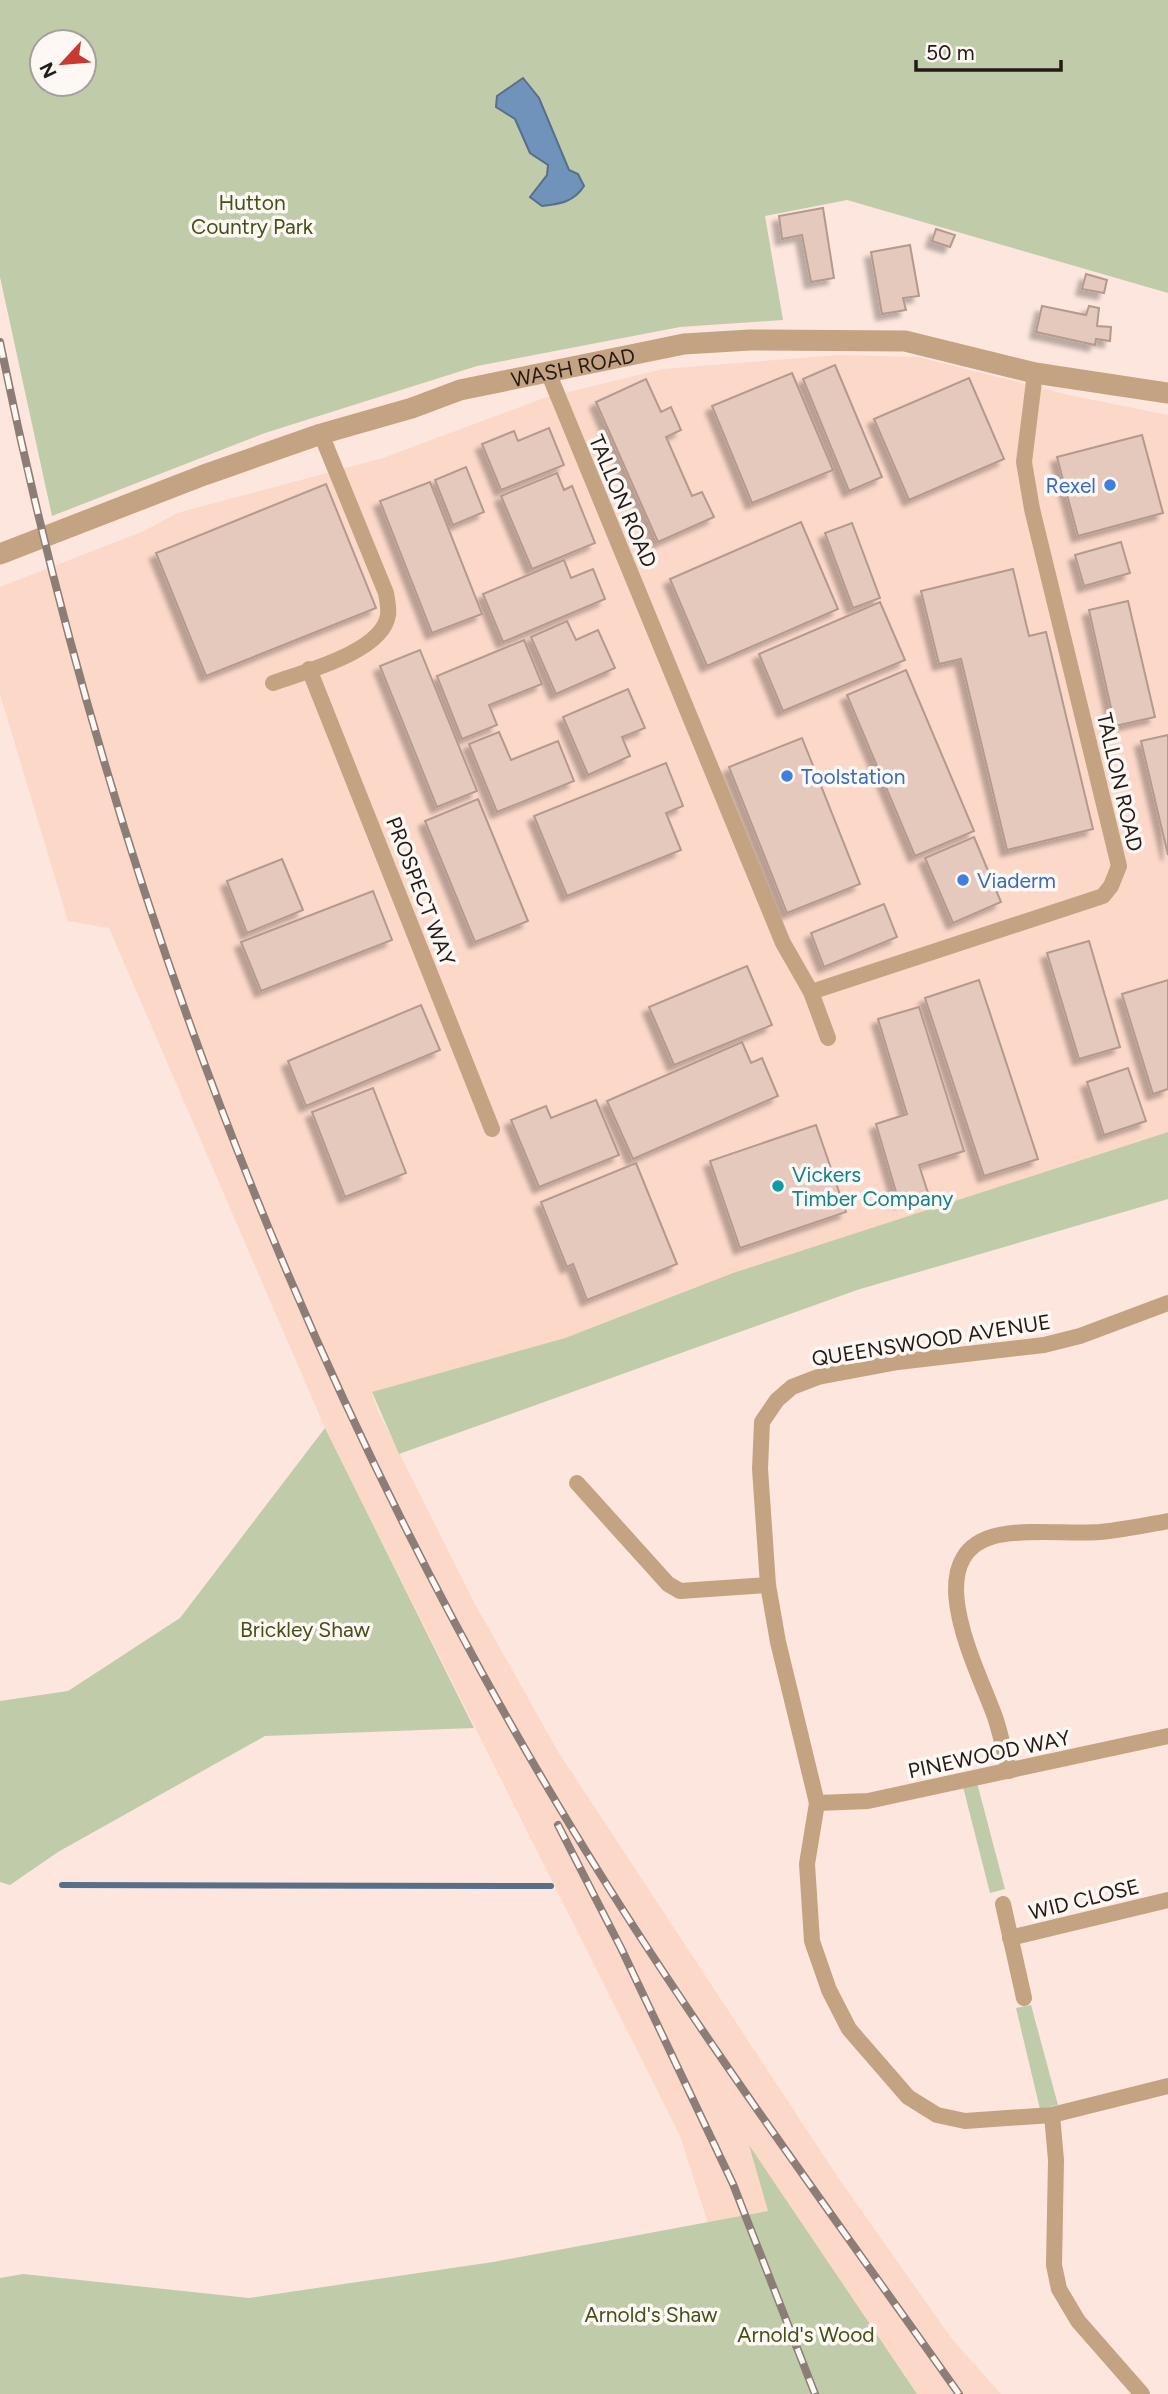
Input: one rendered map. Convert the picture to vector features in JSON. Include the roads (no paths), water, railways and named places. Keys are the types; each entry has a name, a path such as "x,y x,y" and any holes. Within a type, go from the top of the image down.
{"street":[{"name":"WASH ROAD","path":"0,554 321,433 412,408 472,387 684,344 750,340 905,341 1035,373 1168,393"},
{"name":"TALLON ROAD","path":"548,372 783,943 811,992 828,1038"},
{"name":"TALLON ROAD","path":"811,992 1019,926 1103,896 1111,886 1119,866 1032,509 1024,462 1035,373"},
{"path":"273,683 362,649 380,634 388,616 386,593 321,433"},
{"name":"PROSPECT WAY","path":"309,670 492,1129"},
{"name":"QUEENSWOOD AVENUE","path":"817,1803 778,1642 768,1585 760,1469 762,1422 777,1400 792,1387 818,1377 898,1363 1044,1345 1080,1336 1168,1303"},
{"path":"577,1483 668,1584 680,1591 768,1585"},
{"path":"1009,1771 996,1720 969,1652 954,1584 960,1564 979,1544 998,1536 1101,1531 1168,1521"},
{"name":"PINEWOOD WAY","path":"817,1803 868,1801 1168,1736"},
{"path":"817,1803 807,1864 811,1941 829,1990 849,2029 908,2097 937,2115 965,2120 1052,2115 1168,2086"},
{"name":"WID CLOSE","path":"1010,1938 1168,1900"},
{"name":"WID CLOSE","path":"1003,1904 1024,1998"},
{"path":"1052,2115 1056,2160 1054,2265 1059,2289 1078,2321 1142,2394"}],"water":[{"path":"523,78 539,98 569,170 578,174 584,186 576,196 566,201 542,206 530,197 547,175 548,165 530,153 515,119 496,107 497,96"}],"waterway":[{"path":"62,1885 551,1886"}],"railway":[{"path":"0,342 44,537 95,730 154,921 221,1109 296,1293 379,1475 471,1652 615,1898 760,2113 959,2394"},
{"path":"558,1825 622,1950 733,2184 815,2394"}],"place":[{"name":"Rexel","path":"1110,485"},
{"name":"Toolstation","path":"787,776"},
{"name":"Viaderm","path":"963,880"},
{"name":"Vickers Timber Company","path":"778,1186"}],"park label":[{"name":"Hutton Country Park","path":"252,214"},
{"name":"Brickley Shaw","path":"305,1629"},
{"name":"Arnold's Shaw","path":"651,2314"},
{"name":"Arnold's Wood","path":"806,2334"}]}
